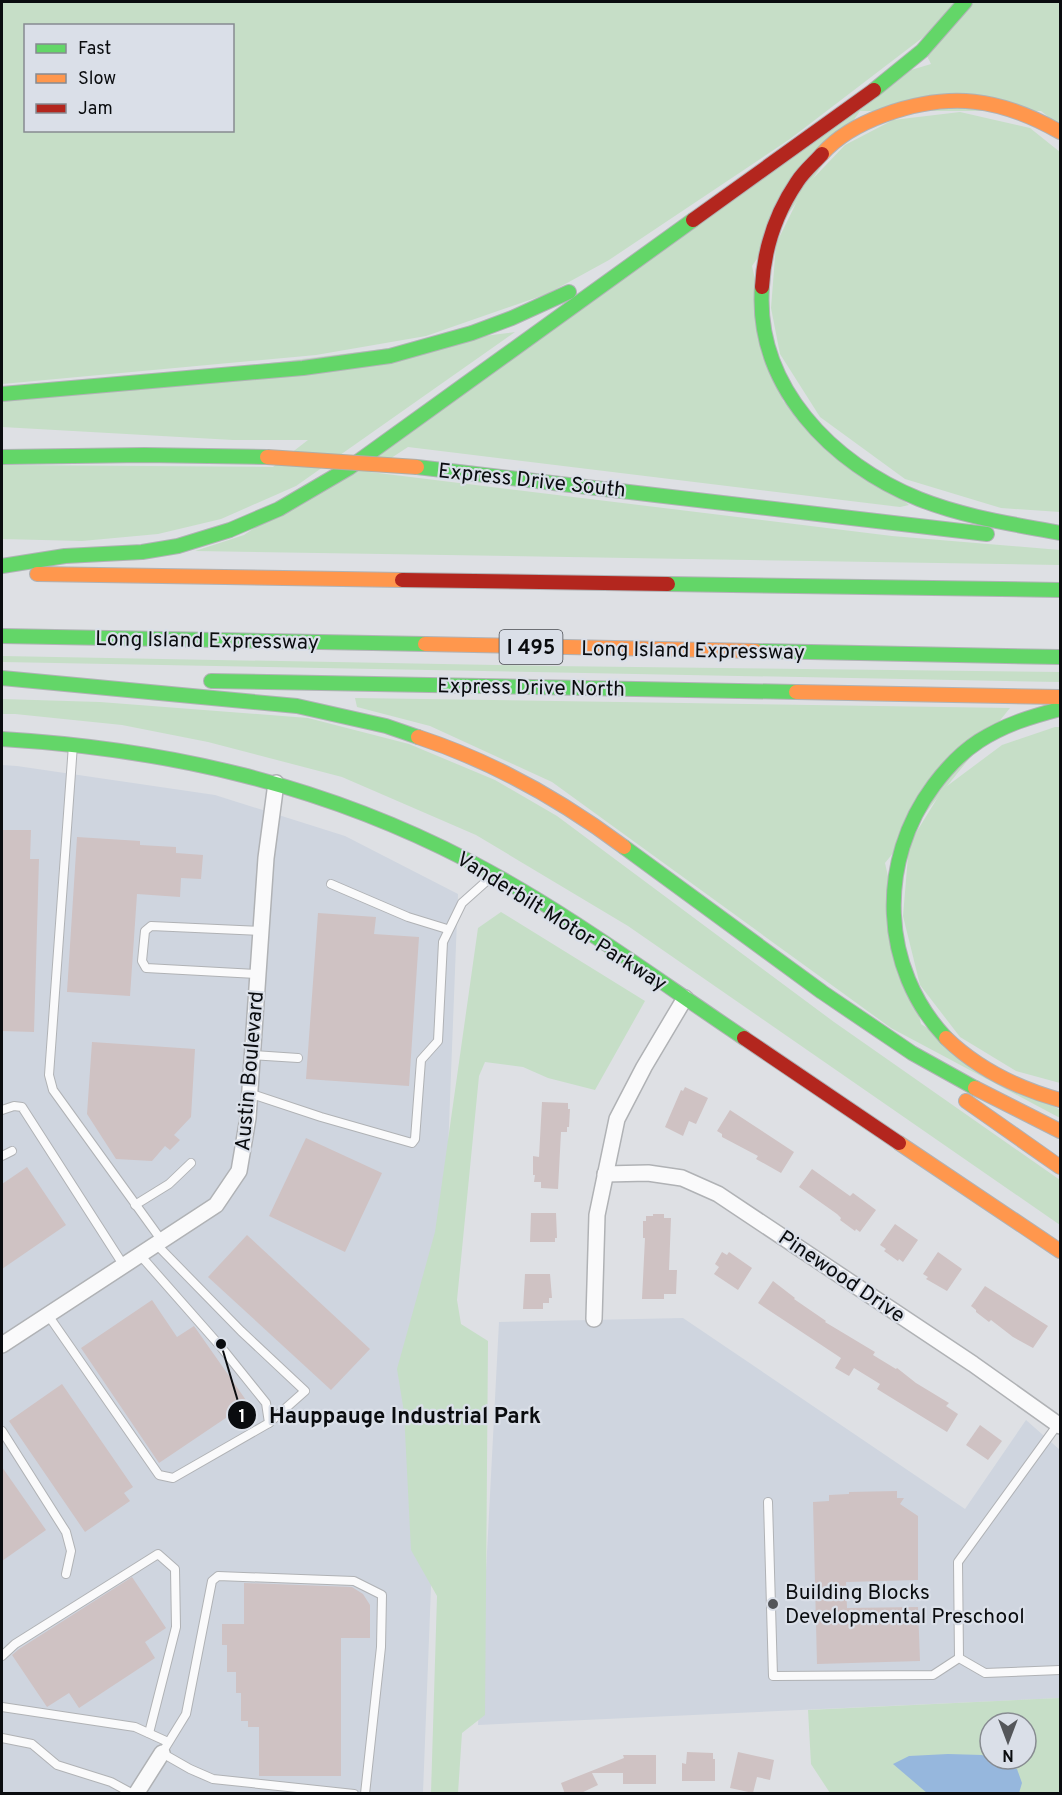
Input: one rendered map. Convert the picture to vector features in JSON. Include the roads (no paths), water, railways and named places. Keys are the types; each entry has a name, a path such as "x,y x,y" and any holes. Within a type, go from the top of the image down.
{"main road":[{"path":"2,566 75,555 132,553 172,547 243,525 287,505 340,474 904,66 941,31 965,2"},
{"path":"1060,132 1024,112 994,104 965,100 924,103 879,115 841,137 823,152 807,168 793,188 781,207 769,237 760,290 764,330 777,373 802,414 836,449 877,478 924,501 975,517 1060,533"},
{"path":"2,394 312,367 410,351 471,334 540,306 675,231"},
{"path":"25,443 144,455"},
{"name":"Express Drive South","path":"2,457 144,455 267,457 417,467 549,481 901,525 1060,540"},
{"path":"2,574 1060,590"},
{"name":"Long Island Expressway","path":"2,636 1060,657"},
{"path":"2,677 164,680"},
{"path":"2,677 297,706 377,723 460,751 532,786 582,816 867,1024 951,1090 1060,1167"},
{"name":"Express Drive North","path":"198,680 1060,697"},
{"path":"1060,709 1032,715 993,733 959,755 944,770 921,801 903,838 894,876 892,909 896,945 907,978 924,1010 944,1035 969,1058 989,1071 1060,1100"},
{"name":"Vanderbilt Motor Parkway","path":"2,739 74,744 180,759 276,783 327,799 431,842 494,875 578,926 1060,1251"},
{"path":"867,1024 970,1086 1060,1131"}],"street":[{"name":"Austin Boulevard","path":"2,1345 216,1205 239,1171 249,1093 271,810 276,783"},
{"path":"594,1319 597,1215 617,1119 644,1067 685,998"},
{"name":"Pinewood Drive","path":"605,1174 648,1173 682,1178 718,1194 973,1364 1059,1425"},
{"path":"134,1794 165,1747"}],"lane":[{"path":"48,1315 159,1475 173,1478 269,1422 305,1391 241,1331 159,1243 135,1204 53,1090 49,1075 74,744"},
{"path":"249,1093 321,1117 412,1143 415,1139 421,1060 438,1041 443,942 447,929 462,903 471,892 494,875"},
{"path":"331,884 408,917 447,929"},
{"path":"257,974 146,968 142,961 145,931 152,926 261,932"},
{"path":"252,1055 298,1058"},
{"path":"2,1110 14,1106 22,1107 124,1266"},
{"path":"2,1156 12,1151"},
{"path":"135,1204 169,1184 191,1163"},
{"path":"140,1255 221,1347 266,1403 269,1422"},
{"path":"959,1658 958,1562 1059,1425"},
{"path":"2,1431 66,1532 70,1551 66,1574"},
{"path":"768,1502 773,1676 933,1675 959,1658"},
{"path":"2,1656 15,1644 158,1554 175,1569 176,1627 149,1733"},
{"path":"165,1747 186,1714 212,1581 218,1575 354,1581 381,1595 381,1647 365,1794"},
{"path":"959,1658 985,1673 1060,1670"},
{"path":"2,1707 135,1727 149,1733 190,1769 213,1779 354,1794"},
{"path":"2,1738 32,1744 57,1765 111,1782 134,1794"}],"water":[{"path":"978,1755 978,1771 1018,1771 1022,1783 1019,1793 927,1793 893,1764 909,1756"}],"place":[{"name":"Hauppauge Industrial Park","path":"221,1344"},
{"name":"Building Blocks Developmental Preschool","path":"773,1604"}]}
